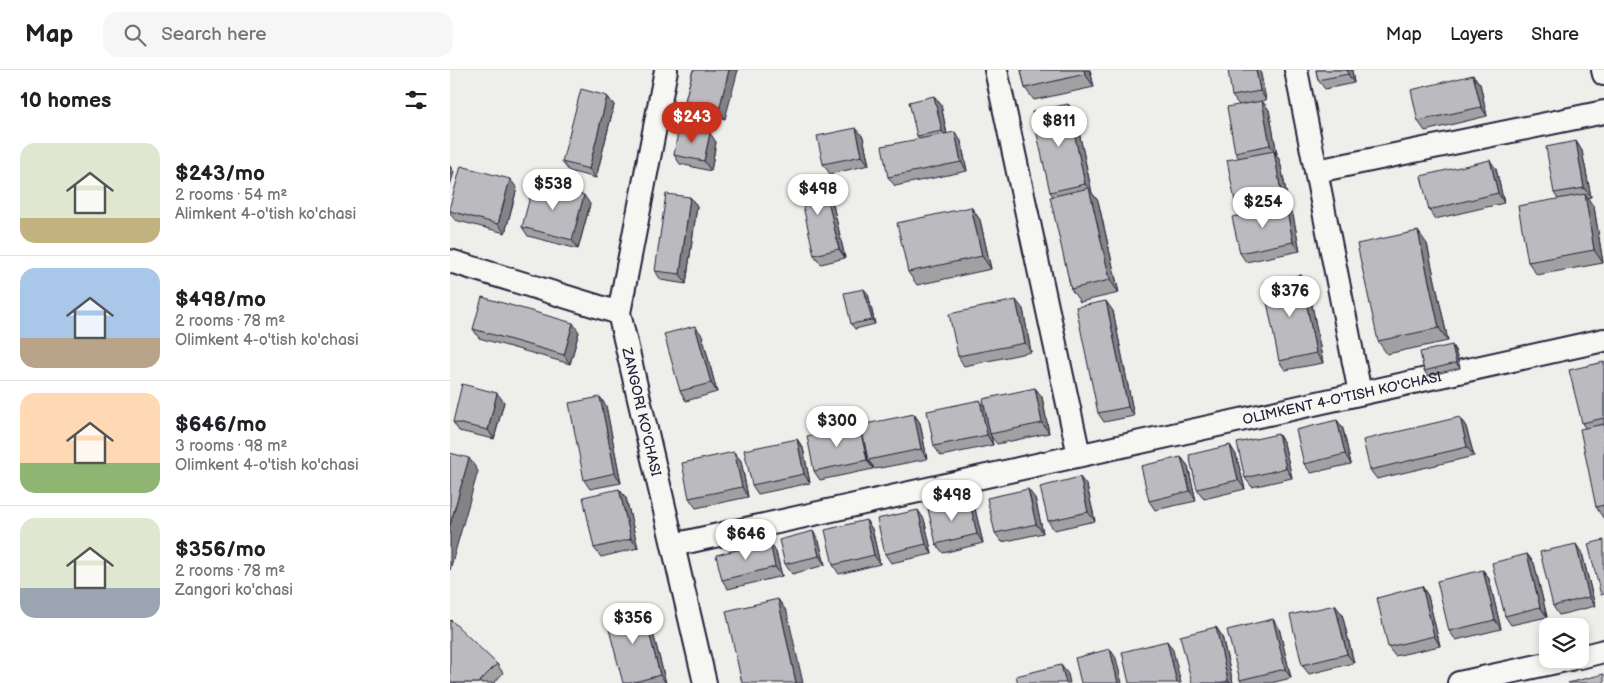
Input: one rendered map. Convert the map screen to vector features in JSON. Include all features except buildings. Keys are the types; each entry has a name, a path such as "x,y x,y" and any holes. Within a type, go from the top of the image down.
{"street":[{"path":"450,261 619,313 666,70"},
{"path":"996,70 1079,455"},
{"path":"1296,70 1360,393"},
{"path":"1603,70 1604,74"},
{"path":"1317,171 1604,112"},
{"name":"ZANGORI KO'CHASI","path":"619,313 705,683"},
{"name":"OLIMKENT 4-O'TISH KO'CHASI","path":"673,545 1604,340"},
{"path":"1589,655 1604,651"},
{"path":"1459,683 1539,666"}]}
